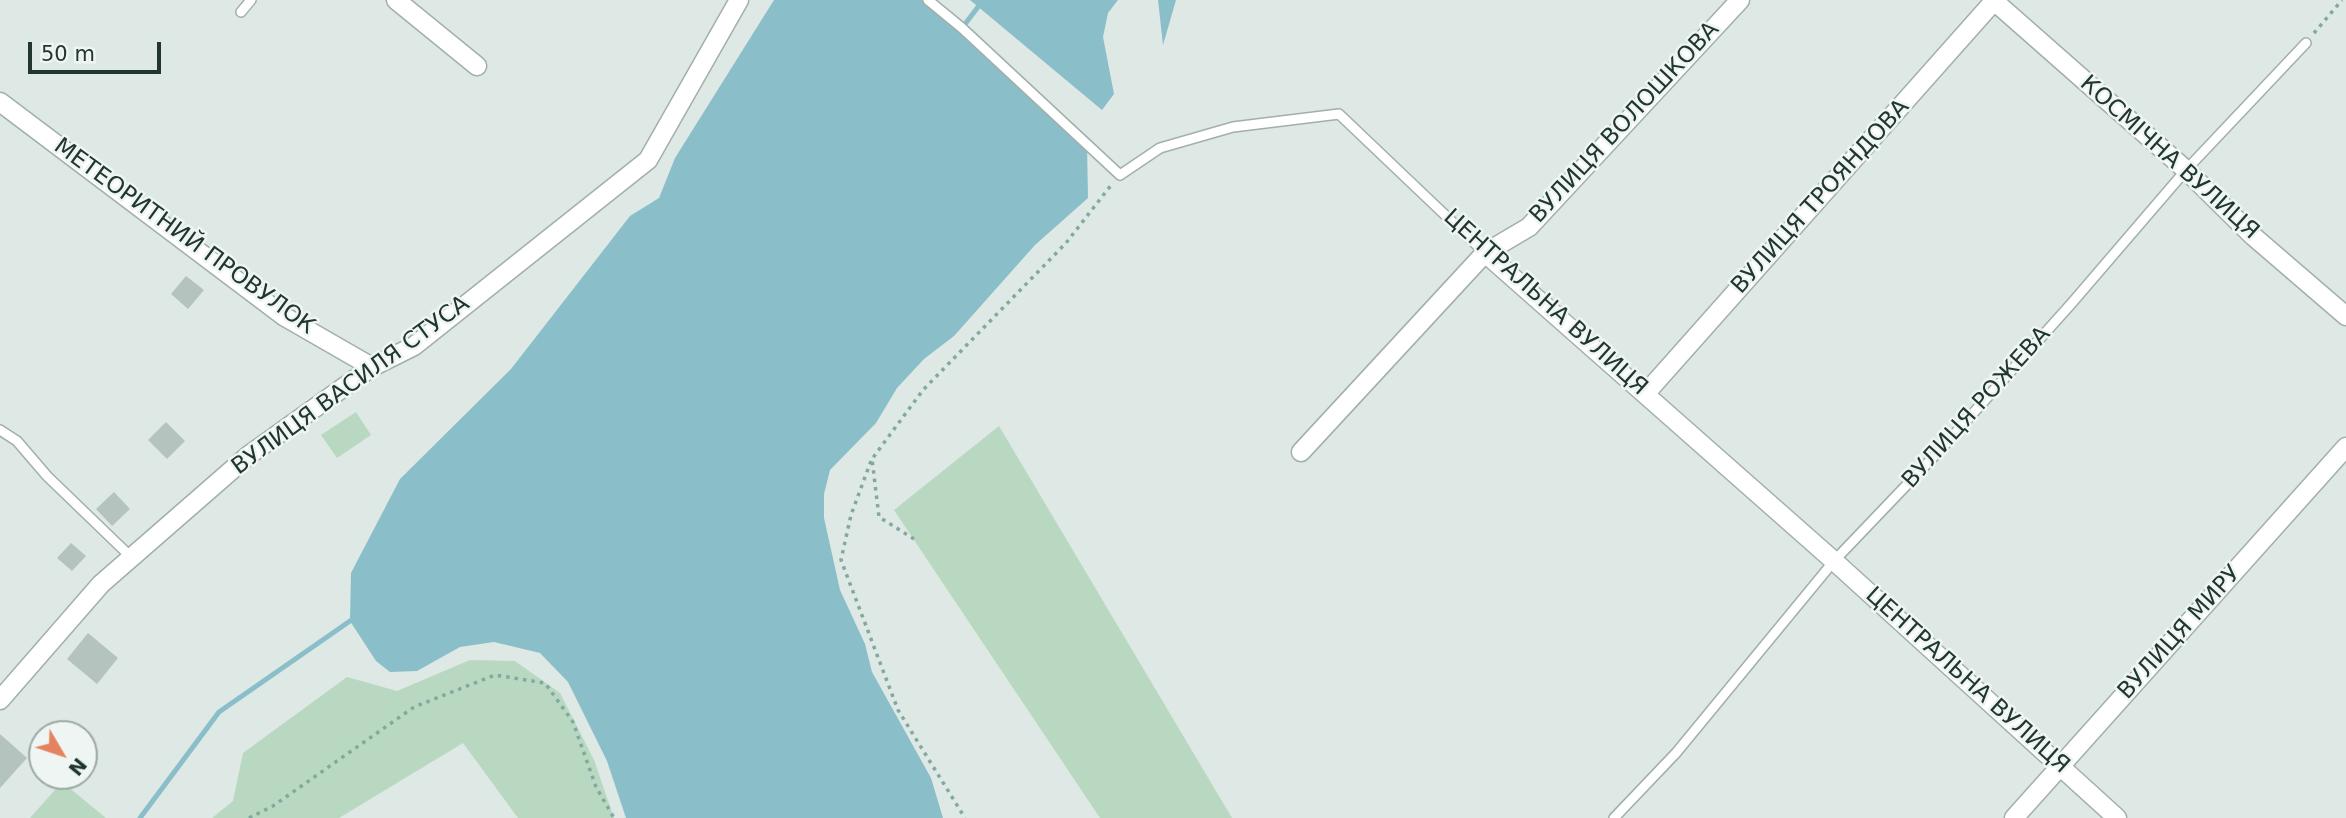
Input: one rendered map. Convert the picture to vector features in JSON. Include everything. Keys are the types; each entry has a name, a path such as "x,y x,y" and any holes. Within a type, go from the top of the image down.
{"street":[{"path":"396,0 477,66"},
{"name":"ВУЛИЦЯ ВАСИЛЯ СТУСА","path":"0,700 101,584 249,455 372,367 414,345 648,160 739,0"},
{"name":"ВУЛИЦЯ ВОЛОШКОВА","path":"1301,452 1485,253 1529,227 1740,0"},
{"name":"КОСМІЧНА ВУЛИЦЯ","path":"1994,0 2186,170 2253,236 2346,316"},
{"name":"ВУЛИЦЯ ТРОЯНДОВА","path":"1646,393 1994,0"},
{"name":"МЕТЕОРИТНИЙ ПРОВУЛОК","path":"0,102 285,317 372,367"},
{"name":"ЦЕНТРАЛЬНА ВУЛИЦЯ","path":"1485,253 1834,561 2117,818"},
{"name":"ВУЛИЦЯ МИРУ","path":"2014,818 2346,447"}],"lane":[{"path":"241,12 251,0"},
{"path":"928,0 962,28 1120,175"},
{"name":"ВУЛИЦЯ РОЖЕВА","path":"1614,818 1676,753 1834,561 1941,449 2186,170 2306,43"},
{"name":"ЦЕНТРАЛЬНА ВУЛИЦЯ","path":"1120,175 1160,148 1233,127 1339,114 1485,253"},
{"path":"0,430 17,441 54,484 131,557"}],"path":[{"path":"2306,43 2342,0"},
{"path":"965,818 898,709 841,560 851,515 872,459 923,390 1066,243 1120,175"},
{"path":"872,459 879,517 914,539"},
{"path":"249,818 273,806 414,707 495,675 545,683 573,723 596,788 614,818"}],"green space":[{"path":"356,412 371,435 337,458 321,435"},
{"path":"999,426 1232,818 1100,818 894,510"},
{"path":"470,660 515,661 560,693 594,760 614,818 518,818 463,743 339,818 212,818 233,801 243,753 347,677 397,691"},
{"path":"55,790 72,790 106,818 30,818"}],"water":[{"path":"774,0 926,0 1087,144 1088,198 1035,245 954,336 924,359 897,388 876,423 830,470 824,494 824,518 840,590 865,644 872,672 931,778 943,818 626,818 607,761 568,682 540,653 494,642 460,647 417,671 390,672 376,661 350,621 351,573 400,479 511,369 630,216 659,198 675,158"},
{"path":"970,0 1118,0 1108,13 1103,37 1114,94 1102,110"},
{"path":"1158,0 1176,0 1163,45"}],"building":[{"path":"186,276 204,290 188,309 171,294"},
{"path":"166,422 185,441 167,459 148,440"},
{"path":"114,492 130,509 112,526 96,509"},
{"path":"71,543 86,556 72,571 57,558"},
{"path":"88,633 118,658 97,684 67,659"},
{"path":"0,734 27,758 0,788"}],"waterway":[{"path":"962,28 978,7"},
{"path":"140,818 219,712 350,621"}]}
